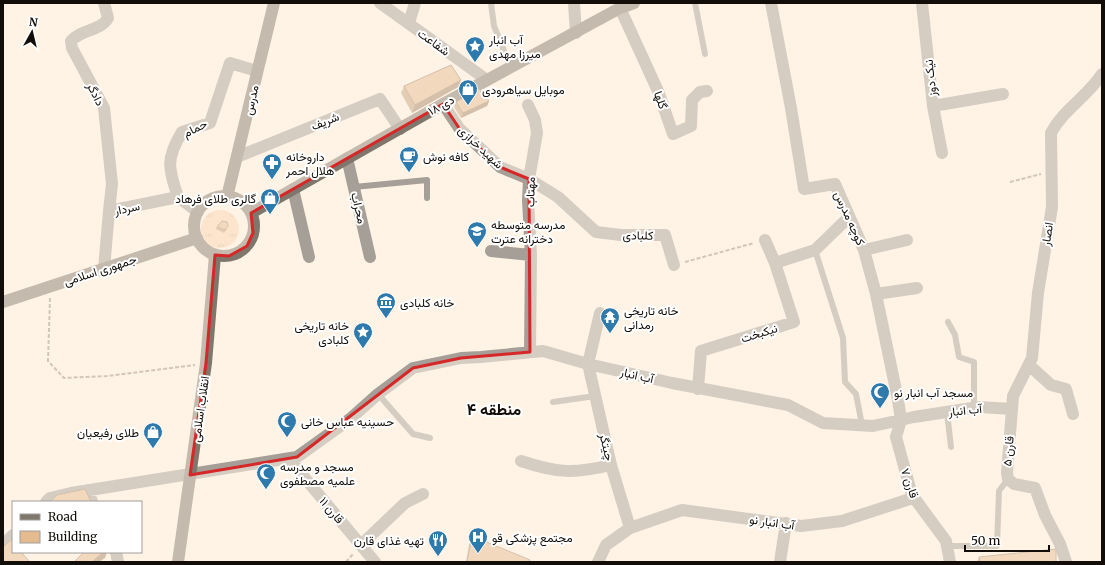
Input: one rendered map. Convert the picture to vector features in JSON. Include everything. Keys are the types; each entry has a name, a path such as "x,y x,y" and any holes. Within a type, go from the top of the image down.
{"main road":[{"name":"مدرس","path":"227,197 274,3"},
{"name":"۱۸ دی","path":"251,213 443,104 620,8 634,3"},
{"path":"227,197 237,199 245,205 251,213 253,220 253,233 247,246 242,250 229,256 216,255 204,249 197,238 194,229 198,212 210,200 227,197"},
{"name":"جمهوری اسلامی","path":"3,302 197,238"},
{"name":"انقلاب اسلامی","path":"178,562 206,363 216,255"}],"street":[{"name":"دادگر","path":"104,3 108,18 105,24 76,36 72,41 72,48 104,108 112,184 109,211"},
{"name":"شفاعت","path":"380,3 487,80"},
{"path":"409,24 415,3"},
{"path":"574,3 576,33"},
{"name":"کوچه مدرس","path":"772,3 804,189 835,184 864,250 876,294 901,420"},
{"name":"نیک دوز","path":"922,3 933,106 942,153"},
{"name":"گلها","path":"620,8 658,91 673,134 691,126 692,100 700,92 707,91"},
{"name":"حمام","path":"178,197 170,174 172,149 182,132 210,123 230,63 258,71"},
{"name":"انصار","path":"1012,409 1013,396 1032,358 1038,293 1052,207 1051,133 1056,124 1093,87 1102,74"},
{"path":"933,106 1003,94"},
{"name":"شریف","path":"237,157 380,99 400,128"},
{"name":"شهید خرازی","path":"443,104 459,128 500,167 529,179"},
{"name":"مهتاب","path":"528,105 535,120 536,133 529,179 528,200 531,255 530,352"},
{"name":"محراب","path":"347,158 370,257"},
{"name":"کلبادی","path":"529,179 558,197 596,232 621,235 664,236 674,265"},
{"path":"292,189 309,257"},
{"name":"سردار","path":"104,269 109,211 178,197"},
{"path":"178,197 198,212"},
{"path":"764,240 775,262 815,250 849,217"},
{"path":"864,250 907,240"},
{"path":"491,251 531,255"},
{"name":"نیکبخت","path":"698,389 701,351 794,322 775,262"},
{"path":"876,294 917,288"},
{"path":"588,364 600,313"},
{"name":"آب انبار","path":"47,501 50,498 59,495 90,496 190,475 297,457 350,419 378,394 413,368 461,358 543,351 588,364 698,389 788,405 823,423 873,426 974,408 1012,409"},
{"name":"چیتگر","path":"588,364 611,465 630,528"},
{"path":"1029,365 1051,385 1066,389 1073,414"},
{"name":"قارن ۵","path":"1012,409 1007,473 1008,479 1014,484 1035,488 1045,515 1060,544 1066,562"},
{"name":"قارن ٧","path":"901,420 896,437 913,498 946,541 950,562"},
{"name":"قارن ۱۱","path":"289,459 362,544 375,562"},
{"path":"521,461 548,470 563,472 588,471 611,465"},
{"path":"362,544 405,503 423,494"},
{"name":"آب انبار نو","path":"598,562 606,545 630,528 682,510 801,526 842,522 913,498"},
{"path":"780,562 786,523"},
{"path":"3,545 12,536"}],"lane":[{"path":"491,3 494,26 511,68"},
{"path":"695,3 705,54"},
{"path":"354,187 427,180 427,198"},
{"path":"815,250 843,338 845,382 856,394 862,425"},
{"path":"948,322 955,335 959,357 974,362 974,408"},
{"path":"378,394 413,434 430,438"},
{"path":"553,402 595,396"},
{"path":"946,412 951,447"},
{"path":"947,546 998,546 999,491 1008,479"}],"path":[{"path":"1010,182 1051,171"},
{"path":"674,265 764,240"},
{"path":"50,286 48,361 64,378 106,376 206,363"}],"highlighted area":[{"path":"443,104 459,128 500,167 529,179 530,352 461,358 413,368 297,457 190,475 206,363 215,255 229,256 247,246 253,233 251,213"}],"green space":[{"path":"220,210 230,213 236,219 239,229 236,239 230,245 220,248 210,245 204,239 201,229 204,219 210,213"}],"building":[{"path":"451,65 461,80 415,105 404,86"},
{"path":"479,89 489,101 463,113 456,102"},
{"path":"222,221 227,222 228,226 225,230 217,227"},
{"path":"85,489 91,501 51,501 57,495"},
{"path":"472,536 530,560 530,562 467,562"},
{"path":"12,539 12,553 22,553 30,562 3,562 3,547"},
{"path":"1056,549 1056,562 980,562 979,557"},
{"path":"83,553 102,553 92,562 74,562"}],"place":[{"name":"آب انبار میرزا مهدی","path":"475,63"},
{"name":"موبایل سیاهرودی","path":"468,106"},
{"name":"کافه نوش","path":"409,173"},
{"name":"داروخانه هلال احمر","path":"272,180"},
{"name":"گالری طلای فرهاد","path":"270,215"},
{"name":"مدرسه متوسطه دخترانه عترت","path":"477,248"},
{"name":"خانه کلبادی","path":"386,319"},
{"name":"خانه تاریخی رمدانی","path":"610,334"},
{"name":"خانه تاریخی کلبادی","path":"363,349"},
{"name":"مسجد آب انبار نو","path":"880,409"},
{"name":"حسینیه عباس خانی","path":"287,438"},
{"name":"طلای رفیعیان","path":"153,449"},
{"name":"مسجد و مدرسه علمیه مصطفوی","path":"266,490"},
{"name":"مجتمع پزشکی قو","path":"478,554"},
{"name":"تهیه غذای قارن","path":"438,557"}],"district":[{"name":"منطقه ۴","path":"494,409"}]}
